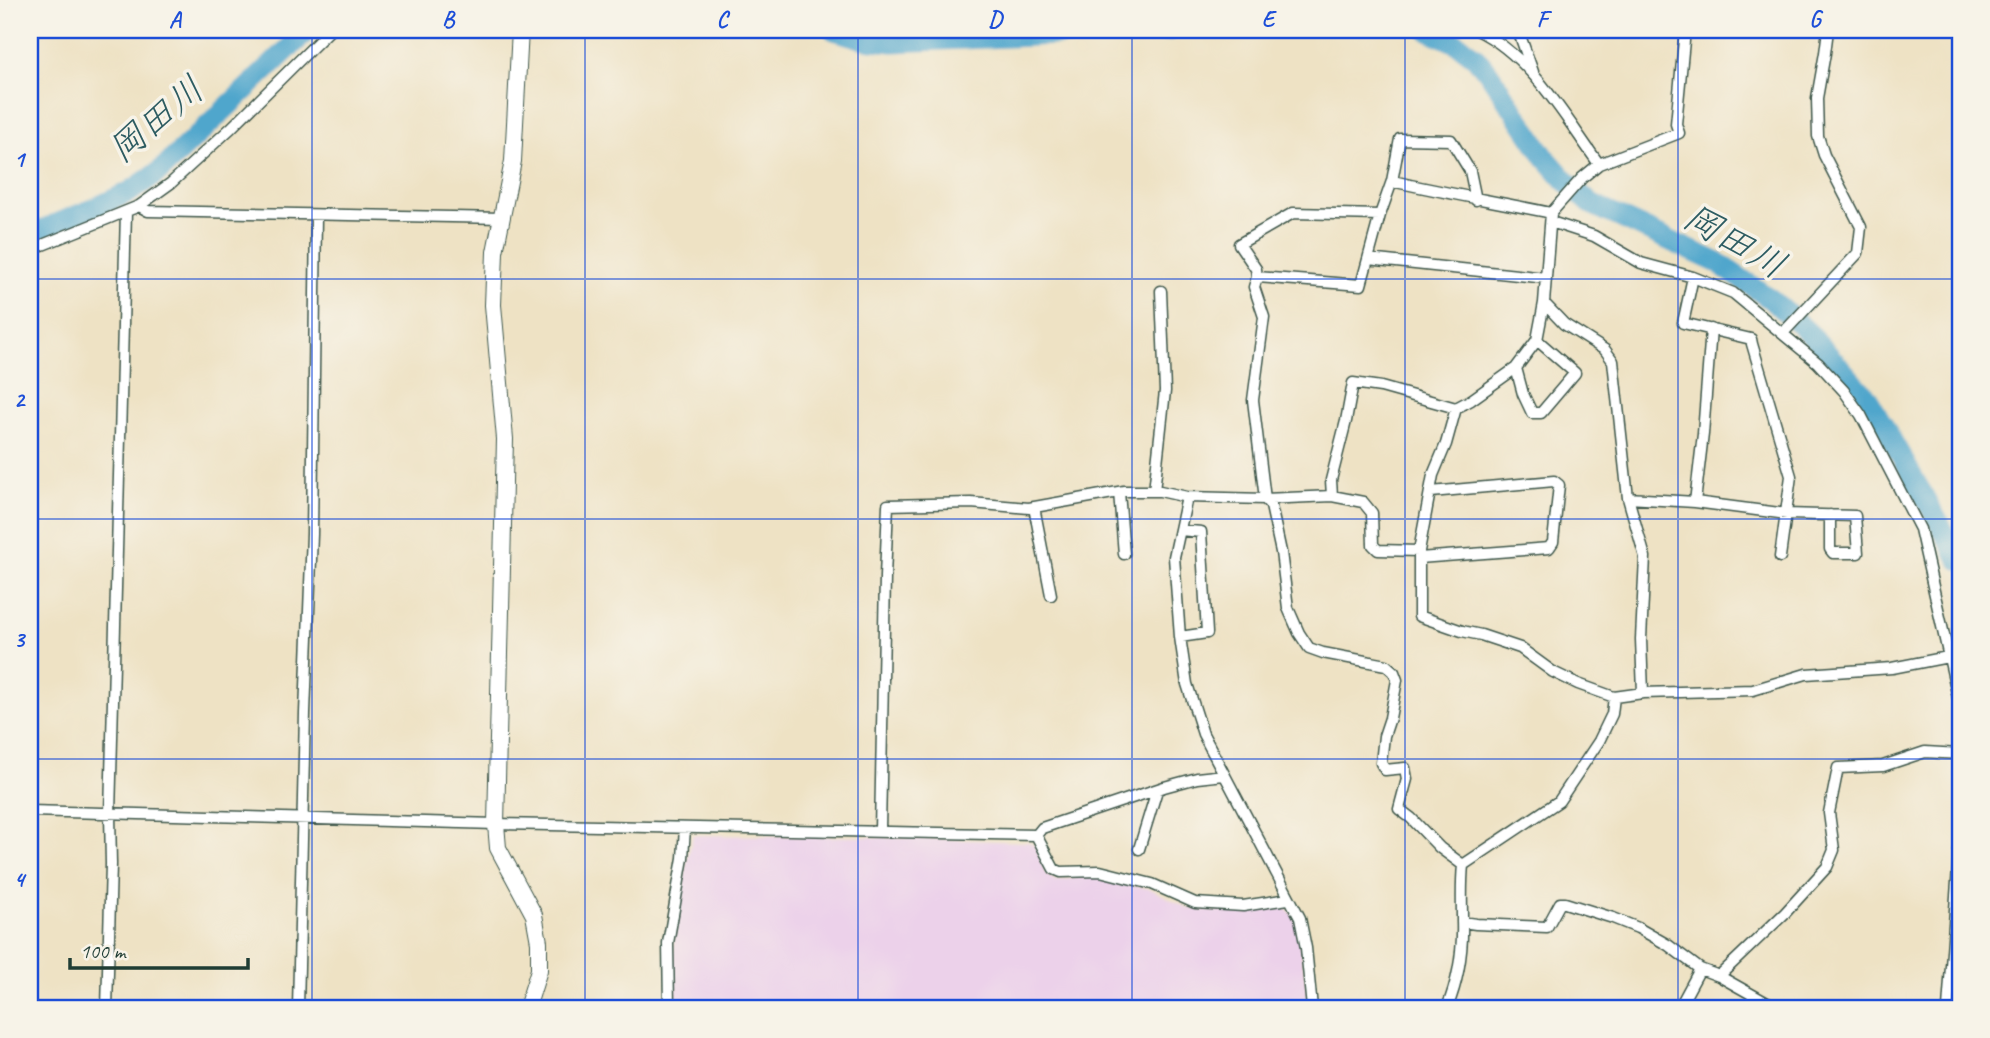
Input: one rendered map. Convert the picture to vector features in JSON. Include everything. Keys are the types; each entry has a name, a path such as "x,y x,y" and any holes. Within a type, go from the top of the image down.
{"street":[{"path":"30,250 139,206 171,183 330,30"},
{"path":"520,30 513,161 495,252 493,305 505,439 496,824 498,848 534,915 539,942 539,970 527,1008"},
{"path":"1477,30 1511,53 1534,75 1599,164"},
{"path":"1518,30 1534,75"},
{"path":"1332,496 1331,480 1353,383 1381,387 1456,408 1516,368 1537,340 1544,303 1551,218 1560,204 1582,178 1599,164 1679,133 1676,124 1685,30"},
{"path":"1783,332 1858,253 1861,227 1824,155 1818,136 1817,98 1828,30"},
{"path":"1257,277 1361,285 1392,181 1400,139 1451,141 1470,172 1476,200"},
{"path":"1392,181 1509,205 1551,218 1594,236 1641,263 1693,277 1733,293 1818,363 1844,391 1861,415 1920,529 1960,706"},
{"path":"139,206 148,211 503,218"},
{"path":"107,1008 126,212"},
{"path":"1380,215 1293,213 1239,244 1256,269 1254,287 1264,317 1252,400 1265,499 1271,506 1282,552 1288,608 1299,633 1309,648 1387,665 1394,672 1397,680 1384,736 1381,764 1385,770 1405,768 1407,779 1399,809 1440,848 1463,865"},
{"path":"298,1008 301,818 312,534 316,215"},
{"path":"1368,259 1546,278"},
{"path":"1693,277 1683,323 1751,339 1791,476 1780,557"},
{"path":"1154,491 1165,391 1161,291"},
{"path":"1544,303 1564,324 1605,350 1613,361 1628,498 1645,557 1641,639 1643,693"},
{"path":"1695,502 1711,329"},
{"path":"1516,368 1523,394 1532,413 1541,413 1574,373 1537,340"},
{"path":"1456,408 1433,475 1419,555 1419,616 1520,648 1553,672 1614,697 1643,693 1753,690 1806,674 1892,668 1948,657"},
{"path":"880,831 888,505 971,503 1034,507 1119,492 1154,491 1187,497 1265,499 1332,496 1363,502 1372,513 1373,545 1378,550 1419,555 1549,548 1553,542 1559,485 1554,481 1431,492"},
{"path":"1119,492 1124,554"},
{"path":"1187,497 1174,557 1180,637 1187,684 1203,734 1300,918 1312,1008"},
{"path":"1628,498 1695,502 1787,514 1830,515"},
{"path":"1034,507 1051,595"},
{"path":"1180,530 1201,532 1207,633 1180,637"},
{"path":"1447,1008 1456,979 1462,922 1460,891 1463,865 1559,801 1598,741 1612,714 1614,697"},
{"path":"1719,976 1785,913 1827,867 1834,850 1829,813 1838,768 1883,766 1925,752 1960,754"},
{"path":"1038,833 1042,828 1157,790 1196,778 1224,775"},
{"path":"1139,849 1157,790"},
{"path":"30,811 1037,835 1054,869 1061,872 1100,871 1152,884 1195,903 1243,906 1289,899"},
{"path":"668,1008 668,943 683,858 685,828"},
{"path":"1948,1008 1960,840"},
{"path":"1462,922 1547,927 1560,903 1565,903 1638,928 1668,945 1700,969 1719,976 1776,1008"},
{"path":"1679,1008 1700,969"}],"shaded area":[{"path":"693,835 1029,842 1036,846 1046,874 1056,881 1099,874 1151,889 1188,908 1214,911 1286,908 1296,922 1310,1008 674,1008 674,940"}],"waterway":[{"name":"岡田川","path":"30,235 131,191 160,171 308,30"},
{"name":"岡田川","path":"834,30 864,39 893,42 1169,30"},
{"name":"岡田川","path":"1428,30 1458,44 1474,56 1489,73 1545,157 1591,204 1718,263 1772,300 1809,333 1867,397 1960,560"}]}
